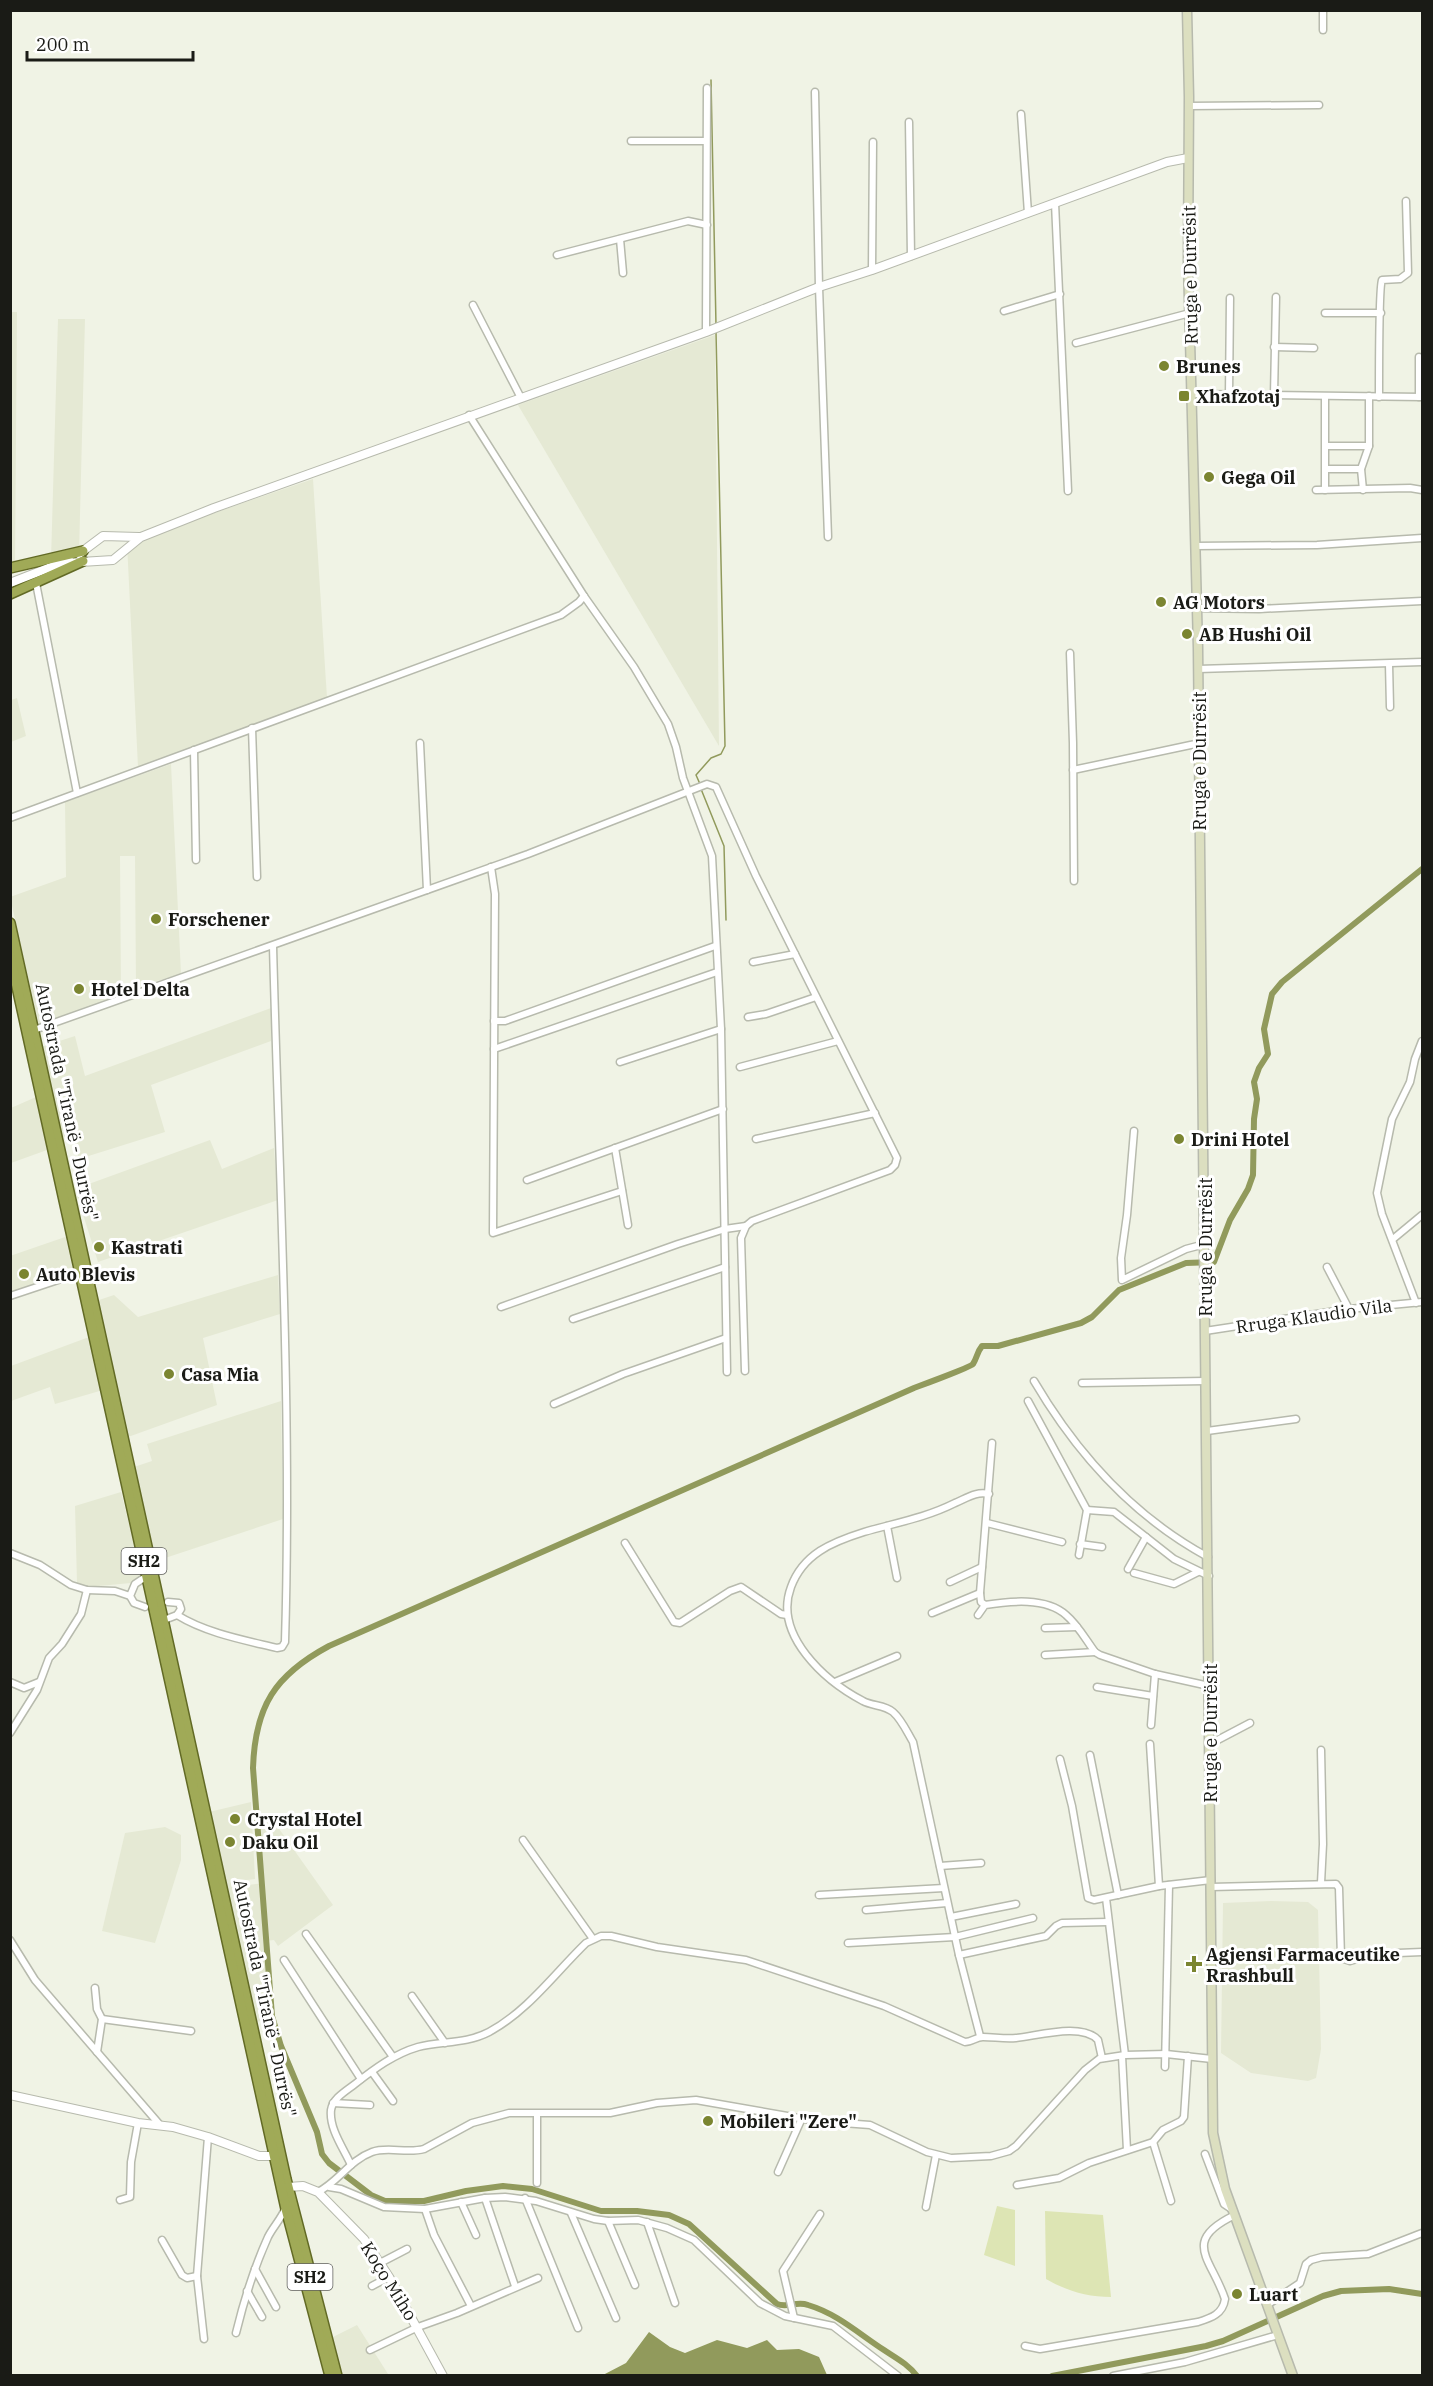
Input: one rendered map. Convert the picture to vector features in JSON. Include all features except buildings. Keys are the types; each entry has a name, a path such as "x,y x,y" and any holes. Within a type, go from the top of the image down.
{"highway":[{"path":"10,568 83,556"},
{"path":"10,594 36,583 83,556"},
{"name":"Autostrada \"Tiranë - Durrës\"","path":"10,923 288,2187 338,2376"},
{"name":"Autostrada \"Tiranë - Durrës\"","path":"10,955 274,2156 330,2376"}],"main road":[{"name":"Rruga e Durrësit","path":"1187,10 1190,313 1200,743 1212,2059 1215,2149 1225,2189 1293,2376"}],"street":[{"path":"1323,10 1323,30"},
{"path":"707,88 707,225 713,330"},
{"path":"815,92 828,537"},
{"path":"1189,106 1319,105"},
{"path":"1021,114 1028,213"},
{"path":"909,122 911,256"},
{"path":"631,141 706,141"},
{"path":"872,270 873,142"},
{"path":"83,556 113,560 141,537 469,415 713,330 819,287 911,256 1167,162 1188,158"},
{"path":"1379,397 1380,282 1385,279 1403,278 1408,273 1406,201"},
{"path":"1055,203 1068,491"},
{"path":"557,255 688,221 707,225"},
{"path":"620,239 623,273"},
{"path":"1004,311 1060,294"},
{"path":"1274,396 1275,297"},
{"path":"1229,395 1230,298"},
{"path":"473,305 521,398"},
{"path":"1076,343 1190,313"},
{"path":"1325,313 1381,313"},
{"path":"1275,347 1314,348"},
{"path":"1192,394 1421,397 1419,357"},
{"path":"1363,490 1361,469 1369,446 1369,396"},
{"path":"1325,397 1325,490"},
{"path":"469,415 584,596 634,667 668,724 688,792 712,856 721,1029 727,1372"},
{"path":"1326,446 1369,446"},
{"path":"1326,468 1361,469"},
{"path":"1316,490 1422,490"},
{"path":"10,584 83,556 103,536 141,537"},
{"path":"114,538 118,542 119,553"},
{"path":"1195,546 1317,545 1422,538"},
{"path":"95,543 94,552 100,560"},
{"path":"36,583 77,793"},
{"path":"10,818 561,615 584,596"},
{"path":"1197,608 1258,609 1422,601"},
{"path":"1070,653 1074,881"},
{"path":"1198,669 1422,662"},
{"path":"1389,664 1390,707"},
{"path":"252,728 257,877"},
{"path":"420,743 427,890"},
{"path":"1073,770 1200,743"},
{"path":"194,750 196,860"},
{"path":"34,1030 491,867 710,783 716,787 756,876 897,1158 890,1170 752,1221 746,1226 741,1238 744,1371"},
{"path":"491,867 495,883 493,1233 622,1191"},
{"path":"164,1620 177,1615 203,1627 277,1648 282,1647 285,1642 287,1547 284,1284 273,946"},
{"path":"494,1021 506,1021 716,946"},
{"path":"753,962 795,954"},
{"path":"494,1049 717,972"},
{"path":"748,1017 766,1014 816,997"},
{"path":"620,1062 721,1029"},
{"path":"740,1067 838,1041"},
{"path":"1419,1302 1382,1214 1377,1193 1392,1119 1410,1082 1414,1059 1422,1041"},
{"path":"527,1180 723,1109"},
{"path":"756,1139 874,1113"},
{"path":"1134,1131 1121,1258 1122,1280 1186,1249 1205,1248"},
{"path":"615,1148 628,1225"},
{"path":"1393,1239 1422,1216"},
{"path":"501,1307 725,1229 746,1226"},
{"path":"573,1319 725,1267"},
{"path":"1327,1267 1349,1309"},
{"path":"10,1296 79,1273"},
{"name":"Rruga Klaudio Vila","path":"1205,1331 1349,1309 1419,1302"},
{"path":"554,1404 623,1374 726,1338"},
{"path":"1034,1381 1054,1416 1124,1498 1209,1558"},
{"path":"1082,1383 1206,1381"},
{"path":"1028,1401 1087,1510 1079,1555"},
{"path":"1207,1431 1296,1419"},
{"path":"986,1605 981,1602 980,1593 992,1443"},
{"path":"980,2036 947,1903 913,1742 891,1710 864,1702 835,1682 810,1659 787,1615 788,1595 794,1578 799,1569 815,1553 838,1540 923,1517 974,1494 989,1494"},
{"path":"1087,1510 1114,1512 1174,1559 1209,1576"},
{"path":"987,1523 1062,1542"},
{"path":"887,1526 897,1578"},
{"path":"1146,1537 1131,1571 1174,1584 1198,1572"},
{"path":"625,1543 674,1622 681,1623 730,1591 741,1587 787,1615"},
{"path":"1080,1544 1102,1547"},
{"path":"10,1553 40,1565 71,1585 87,1590 115,1591 130,1596 134,1603 144,1607"},
{"path":"950,1582 982,1567"},
{"path":"130,1596 135,1584 147,1576"},
{"path":"10,1733 39,1683 49,1658 62,1644 81,1614 87,1590"},
{"path":"932,1613 980,1593"},
{"path":"168,1602 181,1605 177,1615"},
{"path":"978,1615 986,1605 999,1602 1047,1605 1067,1615 1095,1652"},
{"path":"1045,1628 1077,1627"},
{"path":"1045,1655 1095,1652 1155,1674 1209,1686"},
{"path":"835,1682 897,1656"},
{"path":"1151,1725 1155,1674"},
{"path":"10,1682 24,1688 39,1683"},
{"path":"1097,1687 1153,1696"},
{"path":"1210,1744 1250,1723"},
{"path":"1150,1744 1159,1886"},
{"path":"1321,1750 1323,1844 1321,1883"},
{"path":"1090,1755 1118,1895"},
{"path":"1060,1759 1072,1806 1087,1896 1094,1900 1168,1885 1336,1884 1341,1958 1350,1961 1386,1953 1422,1952"},
{"path":"523,1840 593,1939"},
{"path":"940,1866 981,1863"},
{"path":"1166,2067 1168,1885"},
{"path":"819,1895 944,1888"},
{"path":"1106,1898 1123,2055 1127,2150"},
{"path":"866,1910 947,1903"},
{"path":"951,1917 1016,1904"},
{"path":"848,1943 955,1937 1033,1918"},
{"path":"959,1955 1046,1936 1062,1923 1108,1922"},
{"path":"306,1934 353,1996 393,2057"},
{"path":"351,2165 333,2126 331,2114 333,2103 361,2079 393,2057 420,2047 469,2040 488,2032 514,2015 540,1992 567,1962 593,1939 611,1936 657,1947 746,1960 884,2006 969,2042 980,2036 1007,2038 1072,2031 1087,2032 1098,2040 1101,2058"},
{"path":"10,1940 35,1980 160,2125"},
{"path":"284,1960 361,2079"},
{"path":"95,1988 102,2019 97,2052"},
{"path":"412,1996 444,2043"},
{"path":"102,2019 191,2031"},
{"path":"288,2187 303,2186 318,2192 329,2187 351,2165 376,2151 414,2152 480,2120 509,2113 610,2113 657,2103 696,2100 802,2118 870,2125 936,2155 973,2158 991,2156 1009,2151 1026,2136 1085,2070 1101,2058 1166,2054 1212,2059"},
{"path":"1017,2185 1059,2178 1089,2163 1154,2142 1163,2130 1181,2121 1184,2117 1188,2056"},
{"path":"372,2072 393,2101"},
{"path":"10,2095 138,2123 160,2125 208,2137 260,2156 274,2156"},
{"path":"333,2103 370,2105"},
{"path":"537,2114 537,2183"},
{"path":"778,2172 802,2118"},
{"path":"120,2200 130,2196 131,2162 138,2123"},
{"path":"204,2339 197,2276 208,2137"},
{"path":"1154,2142 1171,2201"},
{"path":"1025,2346 1040,2349 1198,2322 1221,2310 1225,2299 1204,2252 1204,2241 1216,2224 1234,2213 1224,2204 1205,2154"},
{"path":"926,2207 936,2155"},
{"path":"329,2187 353,2193 378,2206 425,2209 485,2198 525,2198 608,2221 638,2220 667,2228 694,2240 760,2303 778,2313 833,2326 889,2373 898,2376"},
{"name":"Koço Miho","path":"318,2192 364,2239 418,2327 443,2376"},
{"path":"485,2198 515,2286"},
{"path":"525,2198 578,2328"},
{"path":"460,2202 476,2235"},
{"path":"236,2333 247,2291 268,2236 286,2209"},
{"path":"425,2209 434,2235 471,2306"},
{"path":"571,2212 616,2318"},
{"path":"794,2318 783,2271 820,2214"},
{"path":"608,2221 634,2285"},
{"path":"647,2222 675,2303"},
{"path":"1267,2306 1299,2283 1306,2264 1311,2260 1322,2257 1361,2256 1391,2247 1422,2233"},
{"path":"162,2240 182,2275 188,2278 197,2276"},
{"path":"380,2263 406,2249"},
{"path":"255,2269 276,2307"},
{"path":"372,2286 389,2277"},
{"path":"370,2350 418,2327 538,2278"},
{"path":"247,2291 262,2317"},
{"path":"1116,2375 1185,2362 1277,2332"}],"shaded area":[{"path":"10,312 17,312 15,568 11,569"},
{"path":"58,319 85,319 79,554 51,560"},
{"path":"715,335 719,746 518,405"},
{"path":"313,479 327,698 138,767 127,543"},
{"path":"17,698 26,736 11,742 11,700"},
{"path":"171,764 181,974 136,987 135,856 120,856 121,997 39,1026 10,897 66,877 65,802"},
{"path":"271,1008 271,1041 151,1085 165,1132 79,1159 72,1135 61,1138 41,1047 75,1036 85,1076"},
{"path":"36,1097 47,1150 11,1163 11,1108"},
{"path":"210,1140 222,1169 274,1148 278,1200 98,1262 75,1189"},
{"path":"68,1236 76,1272 11,1295 10,1256"},
{"path":"278,1275 280,1314 203,1338 217,1405 128,1437 96,1301 114,1295 138,1317"},
{"path":"89,1337 103,1390 55,1404 50,1387 11,1401 11,1366"},
{"path":"281,1401 283,1519 156,1561 134,1467 152,1461 147,1444"},
{"path":"121,1492 142,1575 131,1583 88,1587 77,1583 75,1506"},
{"path":"251,1802 255,1879 231,1882 231,1887 264,1883 259,1819 270,1816 333,1905 278,1946 274,1940 265,1941 270,2019 256,2022 209,1812"},
{"path":"165,1827 181,1835 181,1860 155,1943 102,1931 125,1833"},
{"path":"1308,1902 1318,1910 1321,2049 1316,2078 1308,2081 1251,2073 1221,2053 1223,1903"},
{"path":"997,2206 1015,2210 1015,2266 984,2255"},
{"path":"1045,2211 1103,2215 1111,2297 1077,2292 1046,2279"},
{"path":"357,2325 389,2375 342,2375 331,2338"},
{"path":"649,2332 670,2347 685,2353 717,2340 747,2348 767,2340 777,2350 799,2349 819,2357 827,2375 603,2375 626,2363"}],"waterway":[{"path":"711,80 716,325"},
{"path":"700,784 696,775 711,758 721,754 725,746 716,332"},
{"path":"701,789 724,846 726,920"},
{"path":"917,2376 902,2362 829,2314 804,2304 777,2304 689,2224 669,2215 637,2211 601,2211 532,2189 503,2186 466,2191 424,2201 385,2201 371,2195 329,2163 322,2154 317,2132 281,2046 272,2016 253,1768 258,1727 271,1695 282,1681 310,1657 329,1646 914,1388 970,1366 982,1346 998,1346 1081,1323 1092,1317 1119,1290 1186,1263 1214,1262 1230,1220 1248,1189 1253,1175 1254,1119 1257,1099 1254,1082 1268,1054 1264,1029 1272,994 1282,982 1422,869"},
{"path":"1052,2376 1206,2346 1223,2341 1323,2296 1341,2291 1389,2289 1422,2294"}],"place":[{"name":"Brunes","path":"1164,366"},
{"name":"Xhafzotaj","path":"1184,396"},
{"name":"Gega Oil","path":"1209,477"},
{"name":"AG Motors","path":"1161,602"},
{"name":"AB Hushi Oil","path":"1187,634"},
{"name":"Forschener","path":"156,919"},
{"name":"Hotel Delta","path":"79,989"},
{"name":"Drini Hotel","path":"1179,1139"},
{"name":"Kastrati","path":"99,1247"},
{"name":"Auto Blevis","path":"24,1274"},
{"name":"Casa Mia","path":"169,1374"},
{"name":"Crystal Hotel","path":"235,1819"},
{"name":"Daku Oil","path":"230,1842"},
{"name":"Agjensi Farmaceutike Rrashbull","path":"1194,1964"},
{"name":"Mobileri \"Zere\"","path":"708,2121"},
{"name":"Luart","path":"1237,2294"}]}
